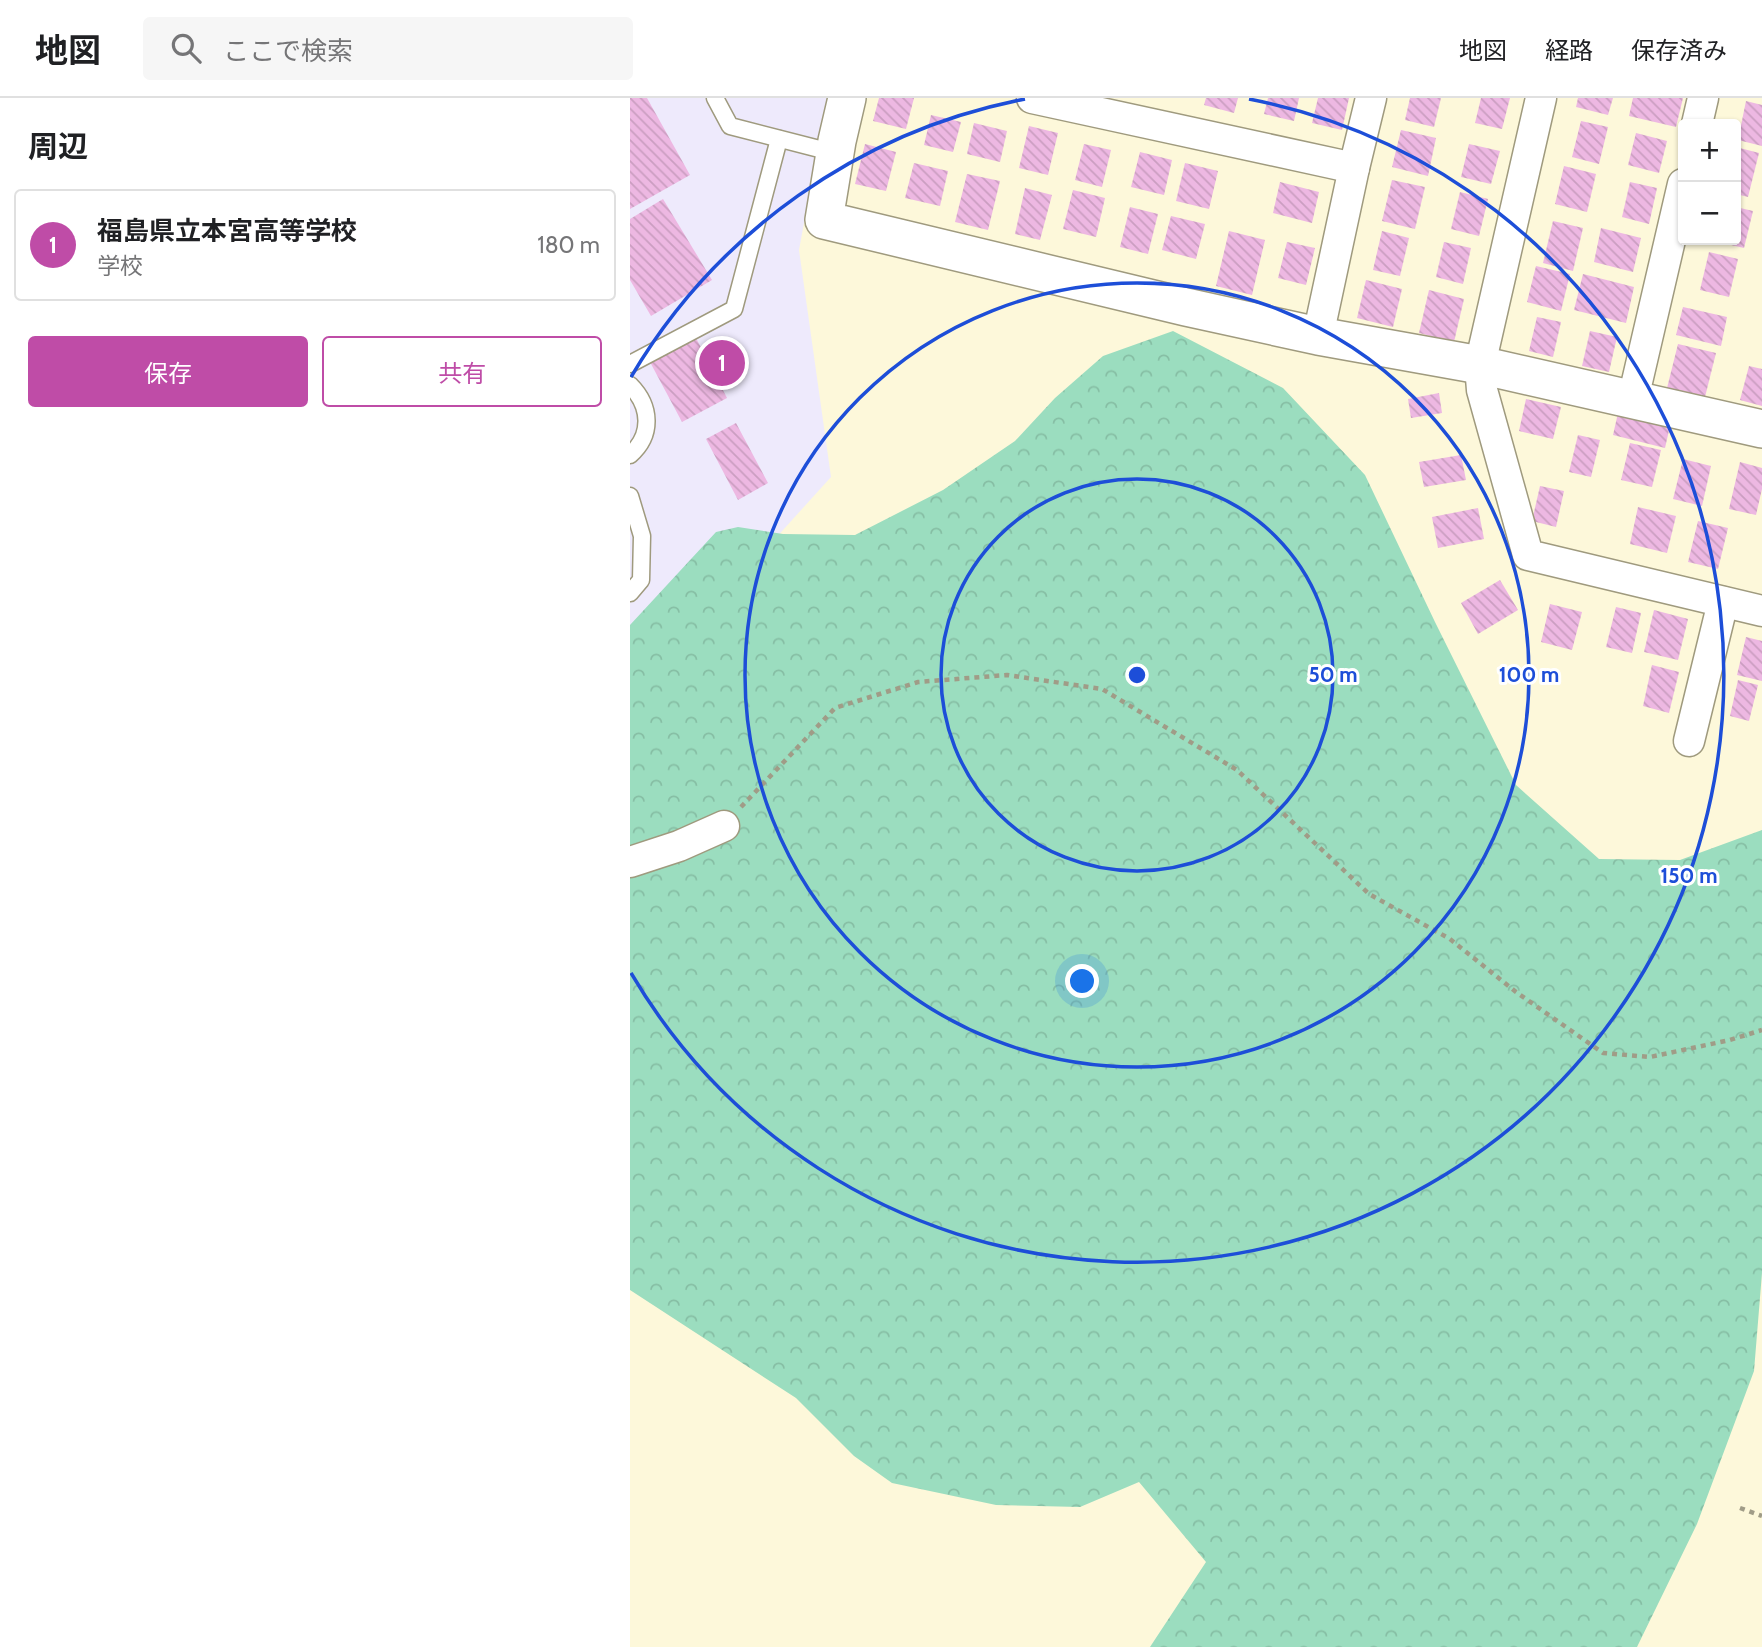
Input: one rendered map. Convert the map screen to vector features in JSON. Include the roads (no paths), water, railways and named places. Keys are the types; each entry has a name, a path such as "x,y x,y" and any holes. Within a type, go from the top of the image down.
{"street":[{"path":"847,98 824,220 1186,307 1318,336 1480,365 1762,429"},
{"path":"1032,98 1354,168"},
{"path":"1318,336 1371,98"},
{"path":"1541,98 1480,365 1482,390 1528,555 1762,611"},
{"path":"1698,119 1703,98"},
{"path":"1633,399 1678,206"},
{"path":"1689,741 1723,602"},
{"path":"630,862 680,846 724,825"}],"lane":[{"path":"715,98 730,126 835,153"},
{"path":"630,363 734,309 779,139"},
{"path":"630,386 641,398 647,413 647,426 642,441 630,455"},
{"path":"630,496 642,536 641,580 630,593"}],"place":[{"name":"福島県立本宮高等学校","path":"722,363"}]}
